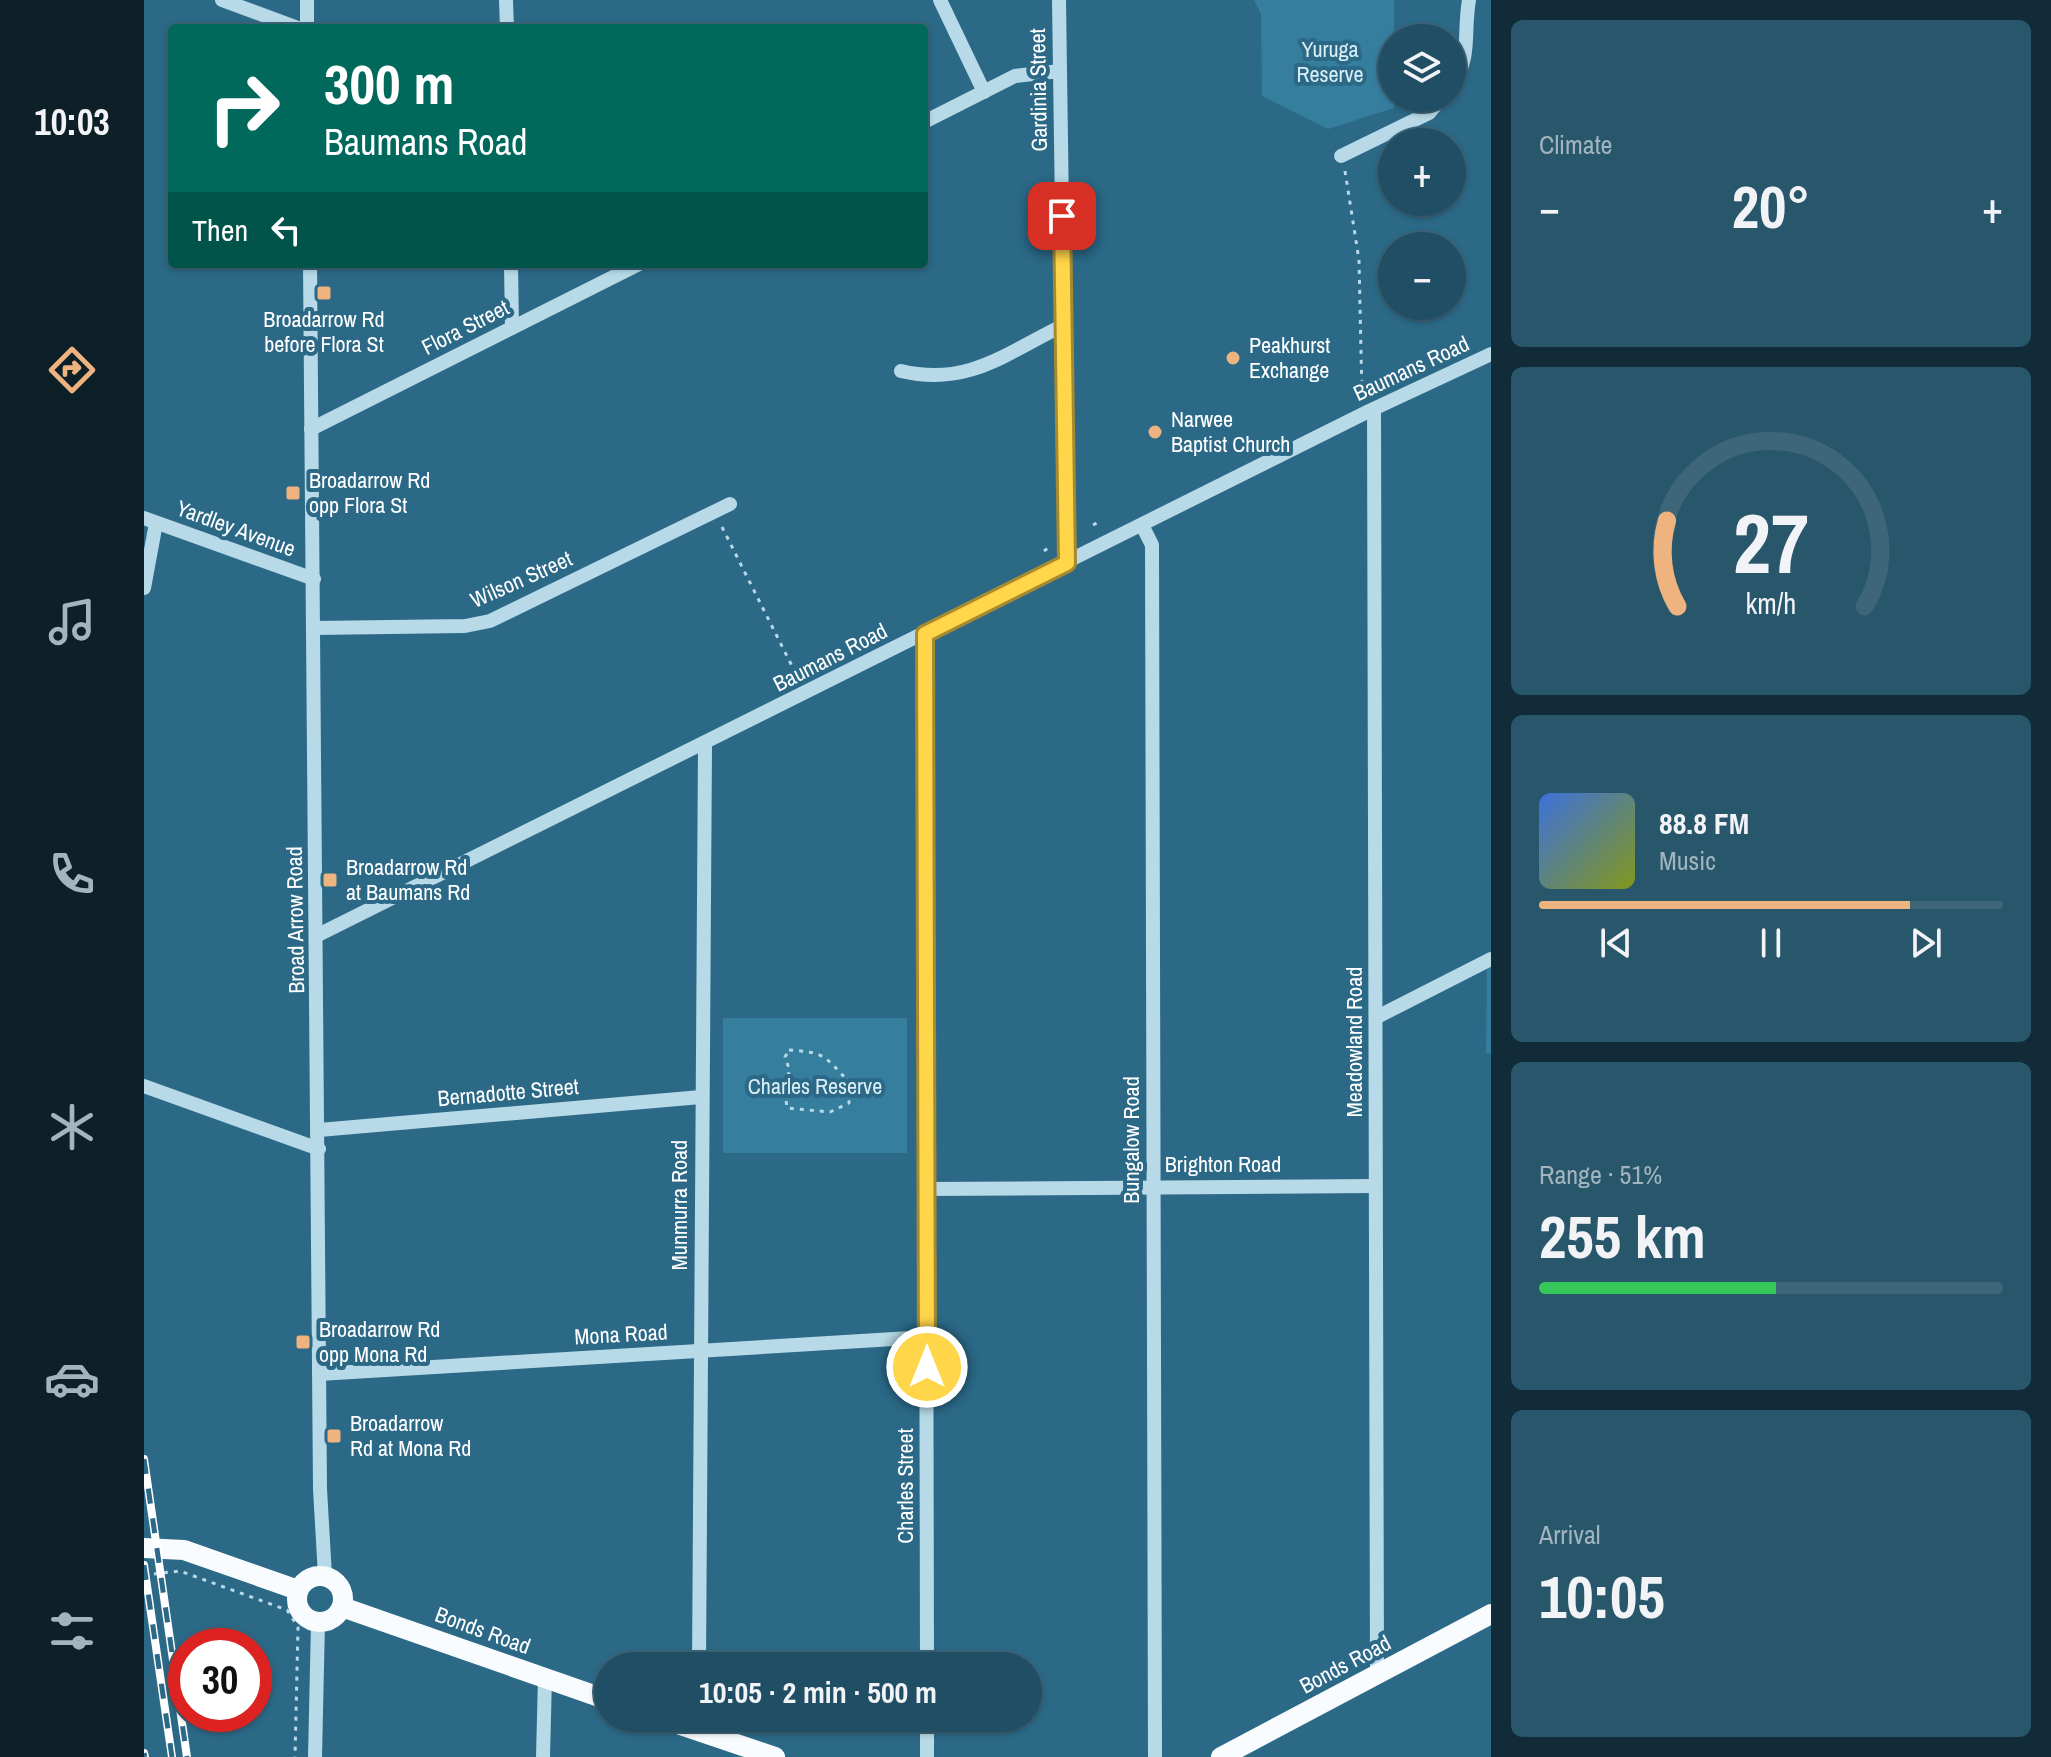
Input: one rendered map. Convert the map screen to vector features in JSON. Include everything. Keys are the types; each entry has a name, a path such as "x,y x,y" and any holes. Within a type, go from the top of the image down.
{"main road":[{"path":"144,1548 184,1550 298,1590"},
{"path":"325,1576 340,1587 342,1607 332,1618 318,1622 300,1611 298,1590 309,1578 325,1576"},
{"name":"Bonds Road","path":"342,1607 594,1695"},
{"name":"Bonds Road","path":"1221,1757 1491,1614"},
{"path":"715,1732 775,1757"}],"street":[{"path":"222,0 287,24"},
{"path":"307,0 307,24"},
{"path":"506,0 507,24"},
{"path":"940,0 984,92"},
{"name":"Gardinia Street","path":"1059,0 1067,563"},
{"path":"1466,57 1469,0"},
{"path":"928,120 1015,76 1060,71"},
{"path":"1341,156 1430,112"},
{"name":"Broad Arrow Road","path":"310,268 318,935 319,1374 325,1576"},
{"path":"511,268 512,328"},
{"name":"Flora Street","path":"311,429 631,268"},
{"path":"901,371 936,377 956,376 1064,325"},
{"name":"Baumans Road","path":"318,935 806,695 1372,410 1491,354"},
{"name":"Meadowland Road","path":"1372,410 1377,1017 1377,1675"},
{"name":"Wilson Street","path":"314,628 465,626 490,621 730,504"},
{"path":"144,588 150,520"},
{"name":"Yardley Avenue","path":"150,520 314,579"},
{"name":"Bungalow Road","path":"1142,525 1152,545 1155,1757"},
{"name":"Charles Street","path":"925,634 927,1652"},
{"name":"Munmurra Road","path":"699,1652 705,745"},
{"path":"1377,1017 1491,959"},
{"path":"144,1086 319,1149"},
{"name":"Bernadotte Street","path":"319,1130 701,1097"},
{"name":"Brighton Road","path":"927,1189 1375,1186"},
{"name":"Mona Road","path":"319,1374 927,1337"},
{"path":"315,1757 318,1622"},
{"path":"543,1757 545,1677"},
{"path":"927,1732 927,1757"}],"path":[{"path":"1341,156 1350,184 1359,260 1360,392 1372,410"},
{"path":"714,512 806,695"},
{"path":"1093,525 1101,521"},
{"path":"785,1053 821,1053 850,1083 851,1098 845,1106 830,1112 790,1110 786,1104 784,1083 790,1071 785,1053"},
{"path":"144,1575 180,1571 287,1610 298,1627 295,1757"}],"green space":[{"name":"Yuruga Reserve","path":"1254,0 1394,0 1394,24 1378,24 1378,112 1381,112 1328,129 1262,96 1261,14"},
{"path":"1491,967 1491,1053 1486,1053 1487,968"},
{"name":"Charles Reserve","path":"723,1018 907,1018 907,1153 723,1153"}],"railway":[{"path":"144,1459 187,1757"},
{"path":"144,1565 172,1757"},
{"path":"144,1753 145,1757"}],"place":[{"name":"Broadarrow Rd before Flora St","path":"324,293"},
{"name":"Peakhurst Exchange","path":"1233,358"},
{"name":"Narwee Baptist Church","path":"1155,432"},
{"name":"Broadarrow Rd opp Flora St","path":"293,493"},
{"name":"Broadarrow Rd at Baumans Rd","path":"330,880"},
{"name":"Broadarrow Rd opp Mona Rd","path":"303,1342"},
{"name":"Broadarrow Rd at Mona Rd","path":"334,1436"}],"route":[{"path":"927,1367 925,634 1067,563 1062,216"}]}
